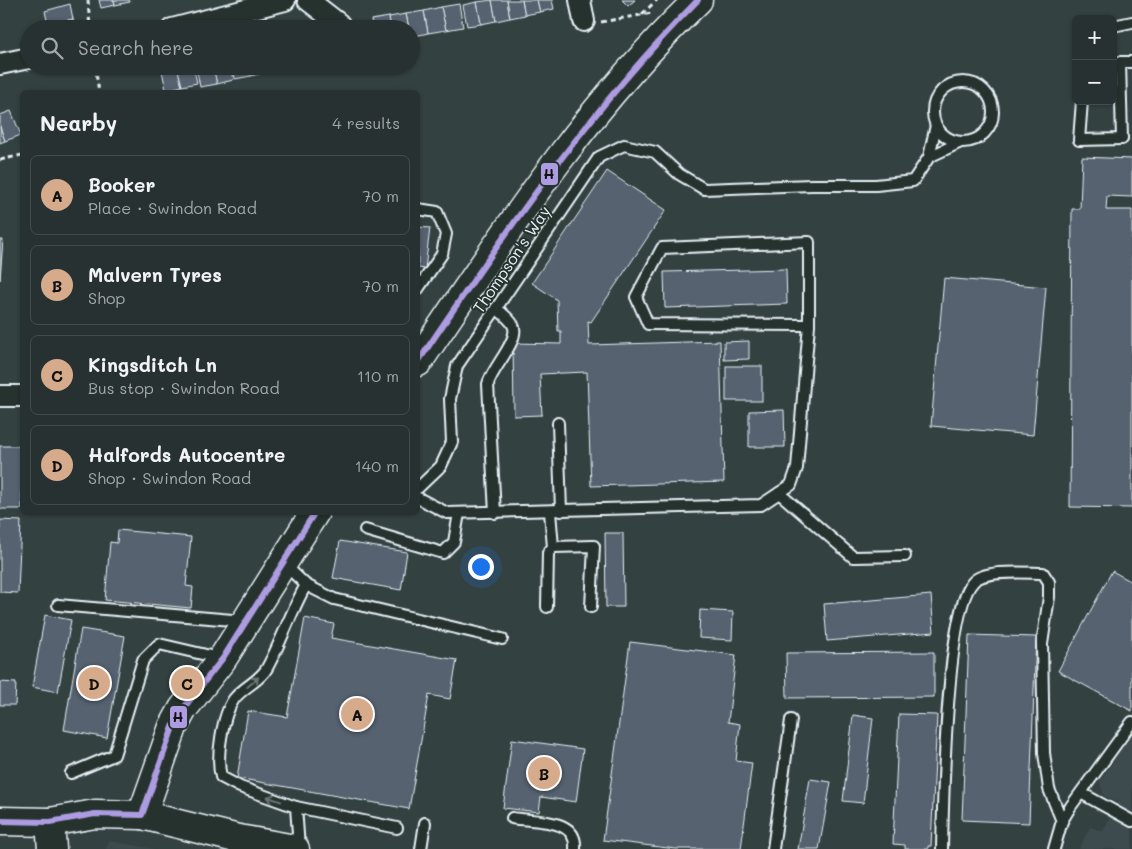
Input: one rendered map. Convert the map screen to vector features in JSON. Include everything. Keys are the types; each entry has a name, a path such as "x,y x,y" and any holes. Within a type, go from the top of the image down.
{"street":[{"path":"207,20 286,0"},
{"path":"308,0 334,20"},
{"path":"580,0 584,21"},
{"path":"420,359 536,188 678,10"},
{"path":"0,64 20,60"},
{"path":"0,396 20,396"},
{"path":"142,815 183,708 223,658 313,515"},
{"path":"0,822 50,822 94,814 142,815 239,839 295,849"},
{"path":"50,822 52,849"}],"lane":[{"path":"1117,25 1132,22"},
{"path":"1082,105 1078,140 1122,139 1120,62 1132,62"},
{"path":"966,82 980,87 990,99 993,115 988,129 976,140 961,142 929,157 936,125 933,110 938,95 950,85 966,82"},
{"path":"936,125 946,137 961,142"},
{"name":"Thompson's Way","path":"420,486 441,466 452,442 450,399 457,366 599,157 624,145 655,152 679,174 704,189 876,185 913,180 929,157"},
{"path":"420,209 438,212 446,234 442,254 420,286"},
{"path":"420,499 447,513 762,505 791,485 797,468 809,325 809,242 662,248 636,297 648,324 809,325"},
{"path":"495,513 488,384 490,376 514,339 515,332 513,324 496,308"},
{"path":"546,607 548,553 553,547 558,422"},
{"path":"780,492 853,557 905,556"},
{"path":"365,530 443,553 454,542 458,513"},
{"path":"553,547 594,546 591,608"},
{"path":"283,562 306,585 334,599 502,639"},
{"path":"942,849 944,765 957,620 965,593 974,580 987,575 1008,572 1043,573 1049,582 1042,653 1044,752 1049,789 1062,820"},
{"path":"306,585 294,605 266,670 234,699 227,716 218,763 221,776 240,787 296,807 397,828"},
{"path":"58,605 245,621"},
{"path":"71,773 114,755 143,660 159,644 223,658"},
{"path":"773,849 791,720"},
{"path":"1054,849 1062,820 1132,722"},
{"path":"1081,793 1132,821"},
{"path":"296,807 299,849"},
{"path":"512,818 566,826 572,833 574,849"},
{"path":"421,849 425,822"}],"path":[{"path":"88,0 89,20"},
{"path":"641,15 657,0"},
{"path":"584,21 591,24 678,10"},
{"path":"96,75 99,90"},
{"path":"0,160 20,155"}],"shaded area":[{"path":"1132,733 1132,849 1079,849 1090,827 1103,831 1117,802 1104,796 1100,782"},
{"path":"109,841 155,849 106,849"}],"building":[{"path":"99,0 114,0 115,5 101,8"},
{"path":"114,0 129,0 130,2 115,5"},
{"path":"492,0 496,21 481,24 477,2"},
{"path":"492,0 507,0 510,18 496,21"},
{"path":"507,0 522,0 525,15 510,18"},
{"path":"522,0 537,0 540,12 525,15"},
{"path":"537,0 552,0 554,9 540,12"},
{"path":"622,0 635,0 628,6"},
{"path":"477,2 481,24 467,26 463,5"},
{"path":"70,4 73,19 47,20 45,11"},
{"path":"459,4 463,27 446,30 441,7"},
{"path":"441,7 446,30 428,33 424,11"},
{"path":"424,11 428,33 420,35 420,20 407,20 406,14"},
{"path":"406,14 407,20 390,20 389,17"},
{"path":"389,17 390,20 371,20"},
{"path":"163,75 179,75 182,86 166,90"},
{"path":"179,75 195,75 197,83 182,86"},
{"path":"198,75 215,75 217,84 200,87"},
{"path":"215,75 232,75 233,80 217,84"},
{"path":"234,75 251,75 251,76 235,79"},
{"path":"11,111 20,135 5,141 0,127 0,115"},
{"path":"0,127 5,141 0,143"},
{"path":"1082,157 1132,159 1132,197 1107,196 1106,210 1132,210 1132,508 1070,507 1072,209 1080,209"},
{"path":"607,171 666,210 591,322 588,321 589,345 720,341 724,482 591,486 587,372 540,374 542,415 514,416 513,343 561,344 561,331 558,331 557,300 532,283"},
{"path":"420,227 430,228 425,269 420,268"},
{"path":"0,240 3,240 0,280"},
{"path":"786,269 787,304 665,308 664,272"},
{"path":"944,278 1046,287 1033,435 931,426"},
{"path":"749,341 749,359 724,360 724,342"},
{"path":"726,366 762,366 762,401 726,401"},
{"path":"784,410 785,447 749,447 749,411"},
{"path":"0,446 20,446 20,509 0,509"},
{"path":"0,520 21,521 18,593 0,592"},
{"path":"118,530 191,537 186,586 193,587 191,608 105,600 110,542 117,543"},
{"path":"605,533 623,533 624,607 606,607"},
{"path":"340,541 407,552 401,590 333,578"},
{"path":"1112,571 1132,582 1132,711 1058,671"},
{"path":"931,595 934,632 827,641 824,604"},
{"path":"700,610 733,612 732,640 699,638"},
{"path":"45,615 71,620 58,692 32,687"},
{"path":"305,618 334,624 331,638 457,660 450,699 429,695 409,809 237,778 248,711 287,717"},
{"path":"81,629 125,636 107,738 64,730"},
{"path":"969,635 1036,637 1029,823 962,820"},
{"path":"630,642 736,655 728,722 740,724 736,761 752,763 741,849 676,849 603,840"},
{"path":"934,652 934,697 787,698 786,653"},
{"path":"0,682 16,683 15,705 0,705"},
{"path":"899,714 937,715 931,846 928,846 928,849 905,849 905,845 893,844"},
{"path":"853,715 873,718 863,803 843,801"},
{"path":"512,739 583,749 576,802 541,797 539,812 503,808"},
{"path":"810,779 831,782 819,849 798,849"}],"transit line":[{"name":"H","path":"420,359 549,174 620,85 698,0"},
{"name":"H","path":"0,821 50,822 95,814 142,815 173,727 183,709 223,658 313,515"}],"place":[{"name":"Halfords Autocentre","path":"94,683"},
{"name":"Kingsditch Ln","path":"187,683"},
{"name":"Booker","path":"357,714"},
{"name":"Malvern Tyres","path":"544,773"}]}
